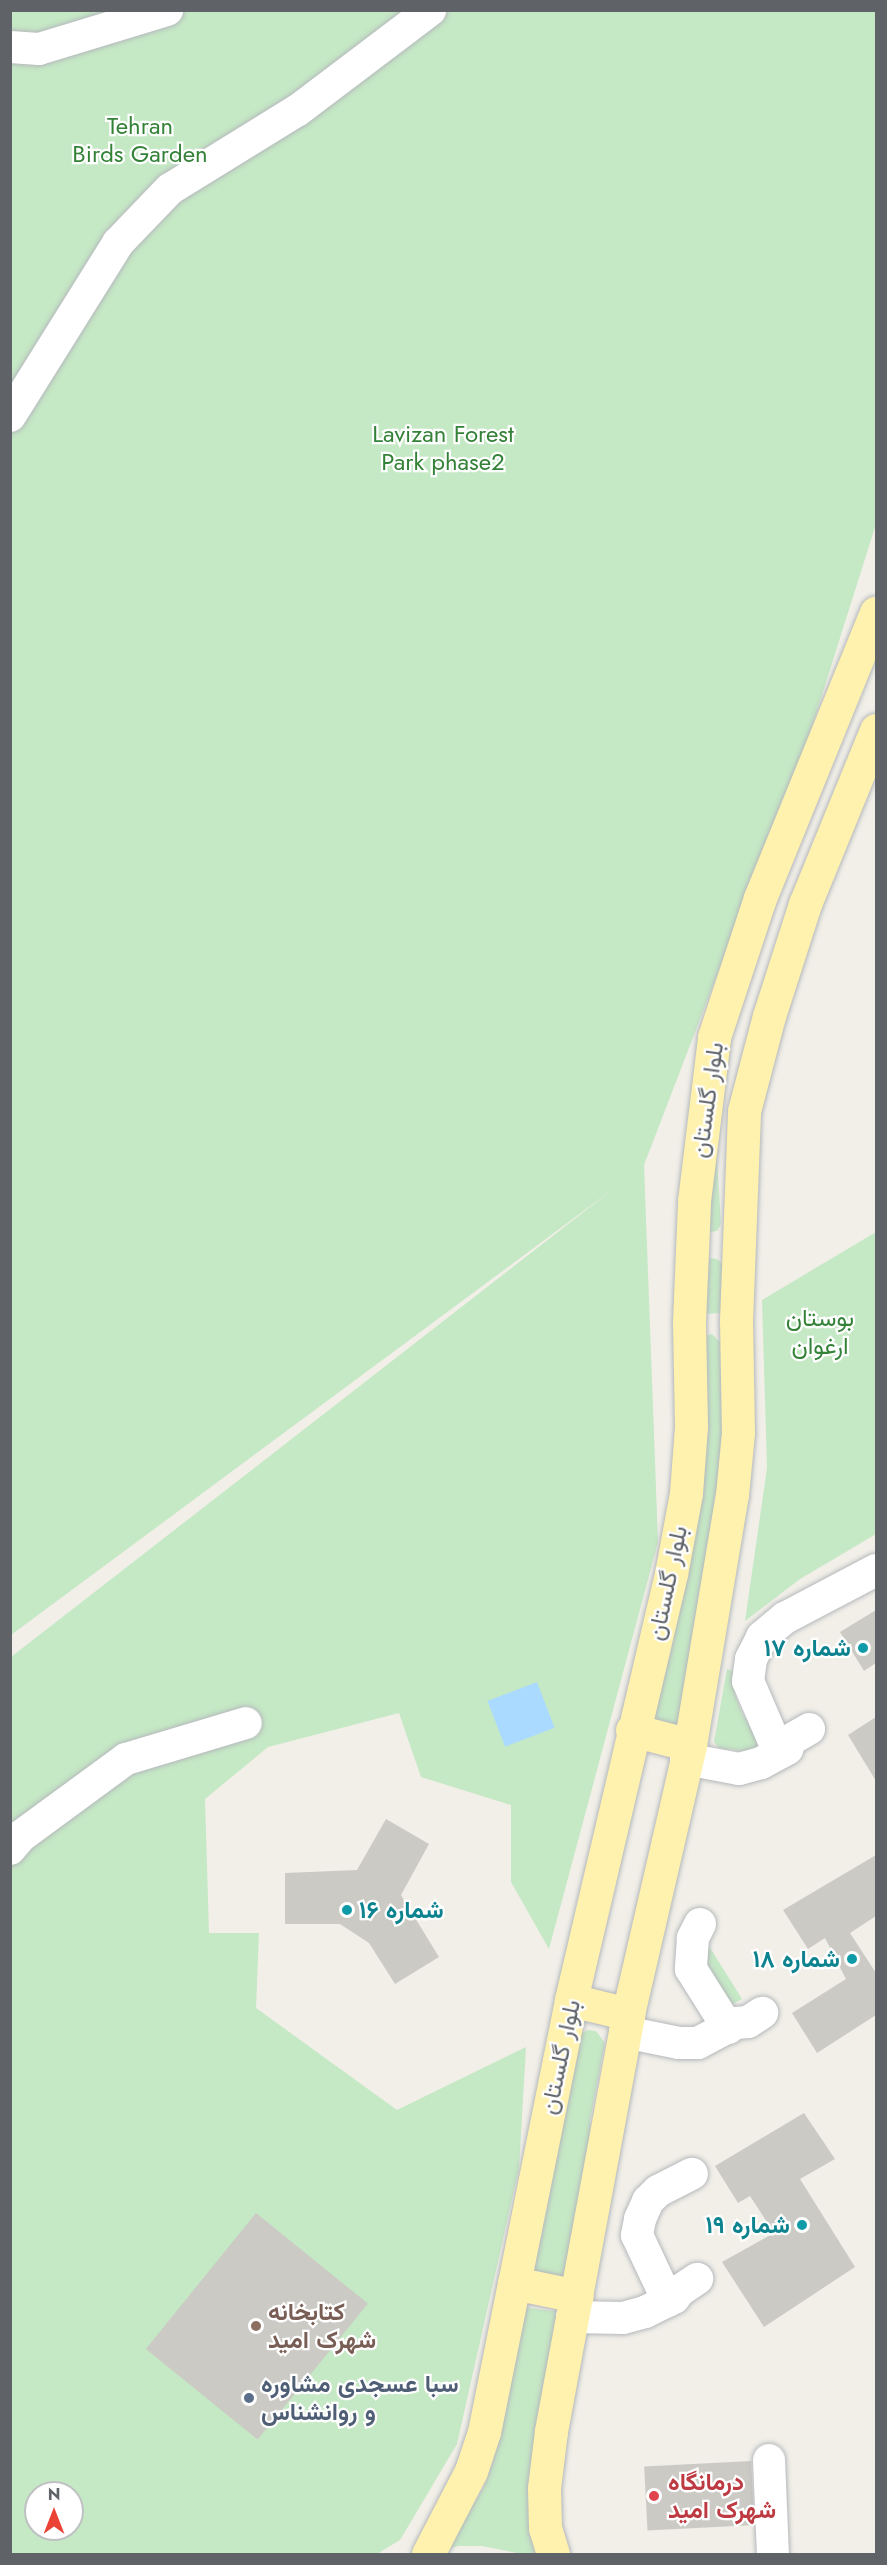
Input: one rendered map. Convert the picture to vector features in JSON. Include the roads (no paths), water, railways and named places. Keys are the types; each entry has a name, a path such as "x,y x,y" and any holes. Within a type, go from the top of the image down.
{"main road":[{"name":"بلوار گلستان","path":"428,2554 471,2471 484,2432 571,2000 670,1574 686,1493 691,1426 689,1322 694,1201 714,1037 760,898 876,613"},
{"name":"بلوار گلستان","path":"553,2554 545,2528 544,2488 551,2431 627,2023 688,1752 732,1495 738,1433 736,1321 744,1111 769,1016 805,904 876,729"},
{"path":"689,1322 736,1321"},
{"path":"632,1730 688,1752"},
{"path":"571,2000 627,2023"},
{"path":"514,2283 574,2306"}],"street":[{"path":"10,47 39,49 167,10"},
{"path":"10,416 118,243 170,189 298,110 430,10"},
{"path":"688,1752 739,1769 761,1763 798,1743 748,1681 751,1659 762,1637 784,1618 876,1570"},
{"path":"10,1849 21,1836 126,1759 246,1723"},
{"path":"627,2023 679,2043 698,2043 745,2017 691,1969 693,1938 700,1924"},
{"path":"574,2306 623,2318 645,2312 685,2292 637,2235 648,2201 658,2191 692,2174"},
{"path":"769,2460 773,2554"}],"water":[{"path":"537,1682 555,1728 505,1747 488,1701"}],"place":[{"name":"شماره ۱۷","path":"863,1648"},
{"name":"شماره ۱۶","path":"347,1910"},
{"name":"شماره ۱۸","path":"852,1959"},
{"name":"شماره ۱۹","path":"802,2225"},
{"name":"کتابخانه شهرک امید","path":"256,2326"},
{"name":"سبا عسجدی مشاوره و روانشناس","path":"249,2398"},
{"name":"درمانگاه شهرک امید","path":"654,2496"}],"park label":[{"name":"Tehran Birds Garden","path":"140,140"},
{"name":"Lavizan Forest Park phase2","path":"443,448"},
{"name":"بوستان ارغوان","path":"820,1332"}]}
